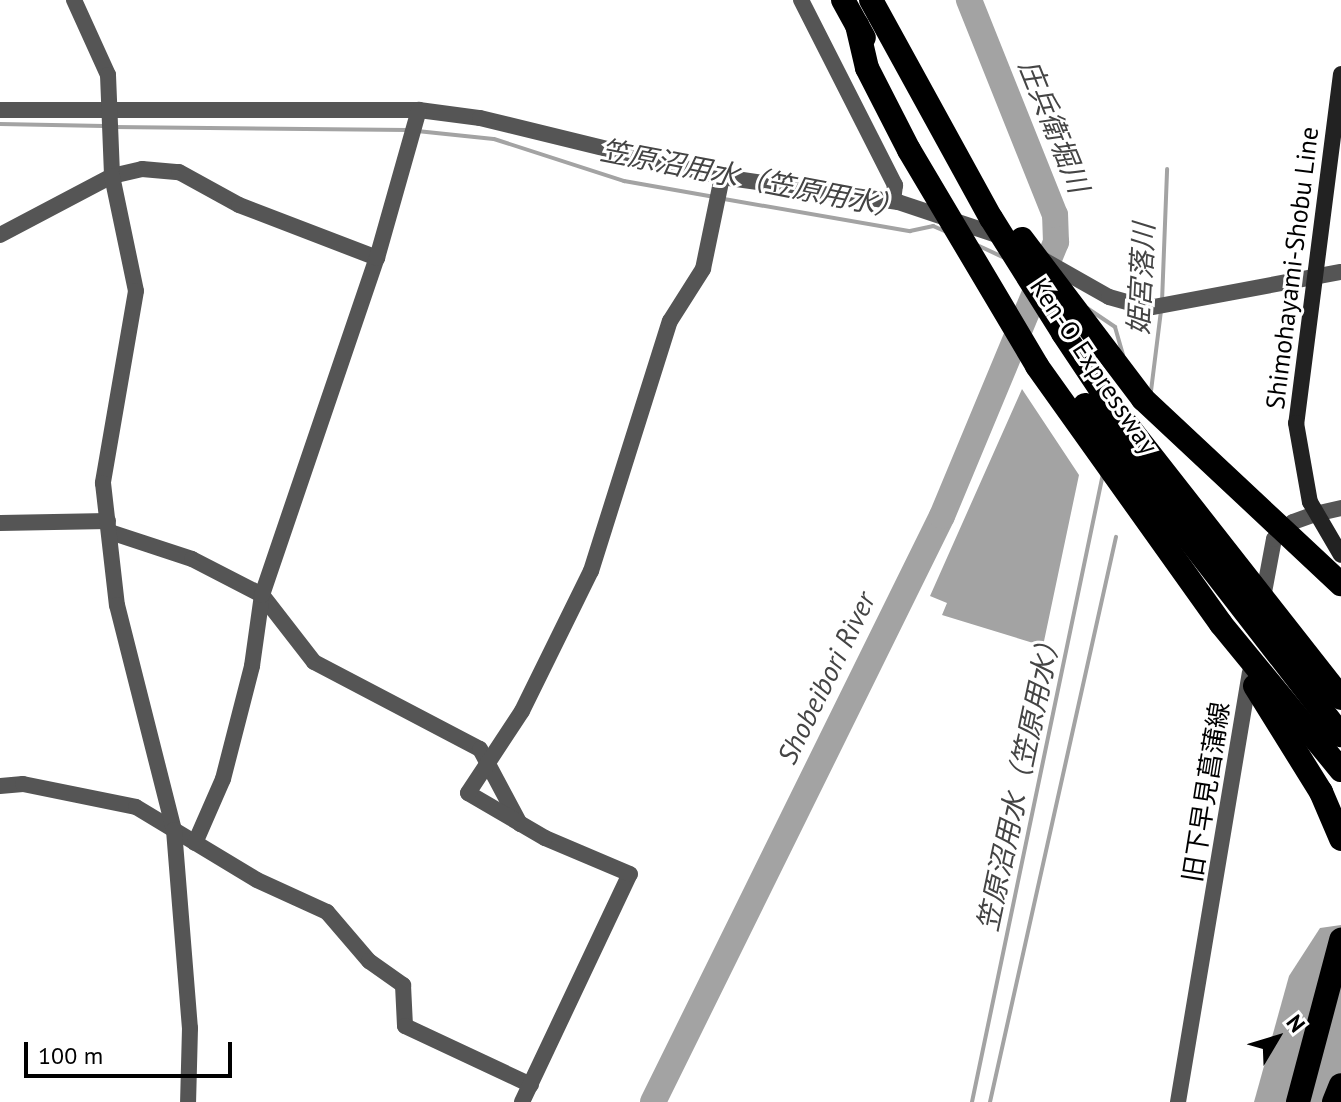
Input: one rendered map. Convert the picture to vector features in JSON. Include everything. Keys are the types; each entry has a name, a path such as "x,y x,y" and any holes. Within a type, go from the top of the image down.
{"highway":[{"name":"Ken-O Expressway","path":"843,0 983,250 1051,356 1160,507 1341,735"},
{"name":"Ken-O Expressway","path":"871,0 991,218 1109,402 1341,698"},
{"path":"857,25 867,68 902,137 1006,314 1094,448 1221,624 1341,770"},
{"path":"901,58 1102,351 1180,437 1341,584"},
{"path":"1221,624 1321,792 1341,839"},
{"path":"1298,1102 1341,940"},
{"path":"1334,1102 1341,1085"}],"main road":[{"name":"Shimohayami-Shobu Line","path":"1341,74 1296,423 1315,514 1341,555"}],"street":[{"path":"74,0 108,75 106,114 112,176 136,291 104,458 117,605 174,830 190,1028 188,1102"},
{"path":"801,0 895,185 893,201"},
{"path":"0,110 106,114 419,110 480,118 722,177 893,201 960,219 1038,257 1109,297 1148,308 1341,272"},
{"path":"195,843 223,779 252,666 262,595 377,258 419,110"},
{"path":"0,235 112,176 142,169 179,172 239,205 377,258"},
{"path":"522,1102 630,874 520,824 468,793 522,711 591,571 670,321 703,269 722,177"},
{"name":"旧下早見菖蒲線","path":"1178,1102 1272,547 1279,531 1315,514 1341,508"},
{"path":"0,523 109,527 192,559 262,595 314,662 480,749 520,824"},
{"path":"0,786 23,784 136,807 257,880 327,912 369,961 403,985 405,1026 531,1085"}],"shaded area":[{"path":"1022,389 1079,475 1043,646 942,615 947,603 930,596"},
{"path":"1341,925 1341,1102 1254,1102 1289,976 1320,928"}],"waterway":[{"name":"Shobeibori River","path":"653,1102 942,516 1056,242 1055,215 969,0"},
{"name":"笠原沼用水（笠原用水）","path":"0,124 104,126"},
{"name":"笠原沼用水（笠原用水）","path":"113,127 408,130"},
{"name":"笠原沼用水（笠原用水）","path":"417,131 494,139 624,181 715,197"},
{"name":"姫宮落川","path":"1162,302 1167,169"},
{"name":"笠原沼用水（笠原用水）","path":"724,199 910,231 933,226 947,232"},
{"name":"笠原沼用水（笠原用水）","path":"977,245 1005,258"},
{"name":"笠原沼用水（笠原用水）","path":"1087,308 1115,327 1123,355"},
{"name":"姫宮落川","path":"1151,391 1161,311"},
{"name":"笠原沼用水（笠原用水）","path":"972,1102 1103,474"},
{"name":"姫宮落川","path":"990,1102 1116,537"}],"water label":[{"name":"庄兵衛堀川","path":"1054,126"}]}
